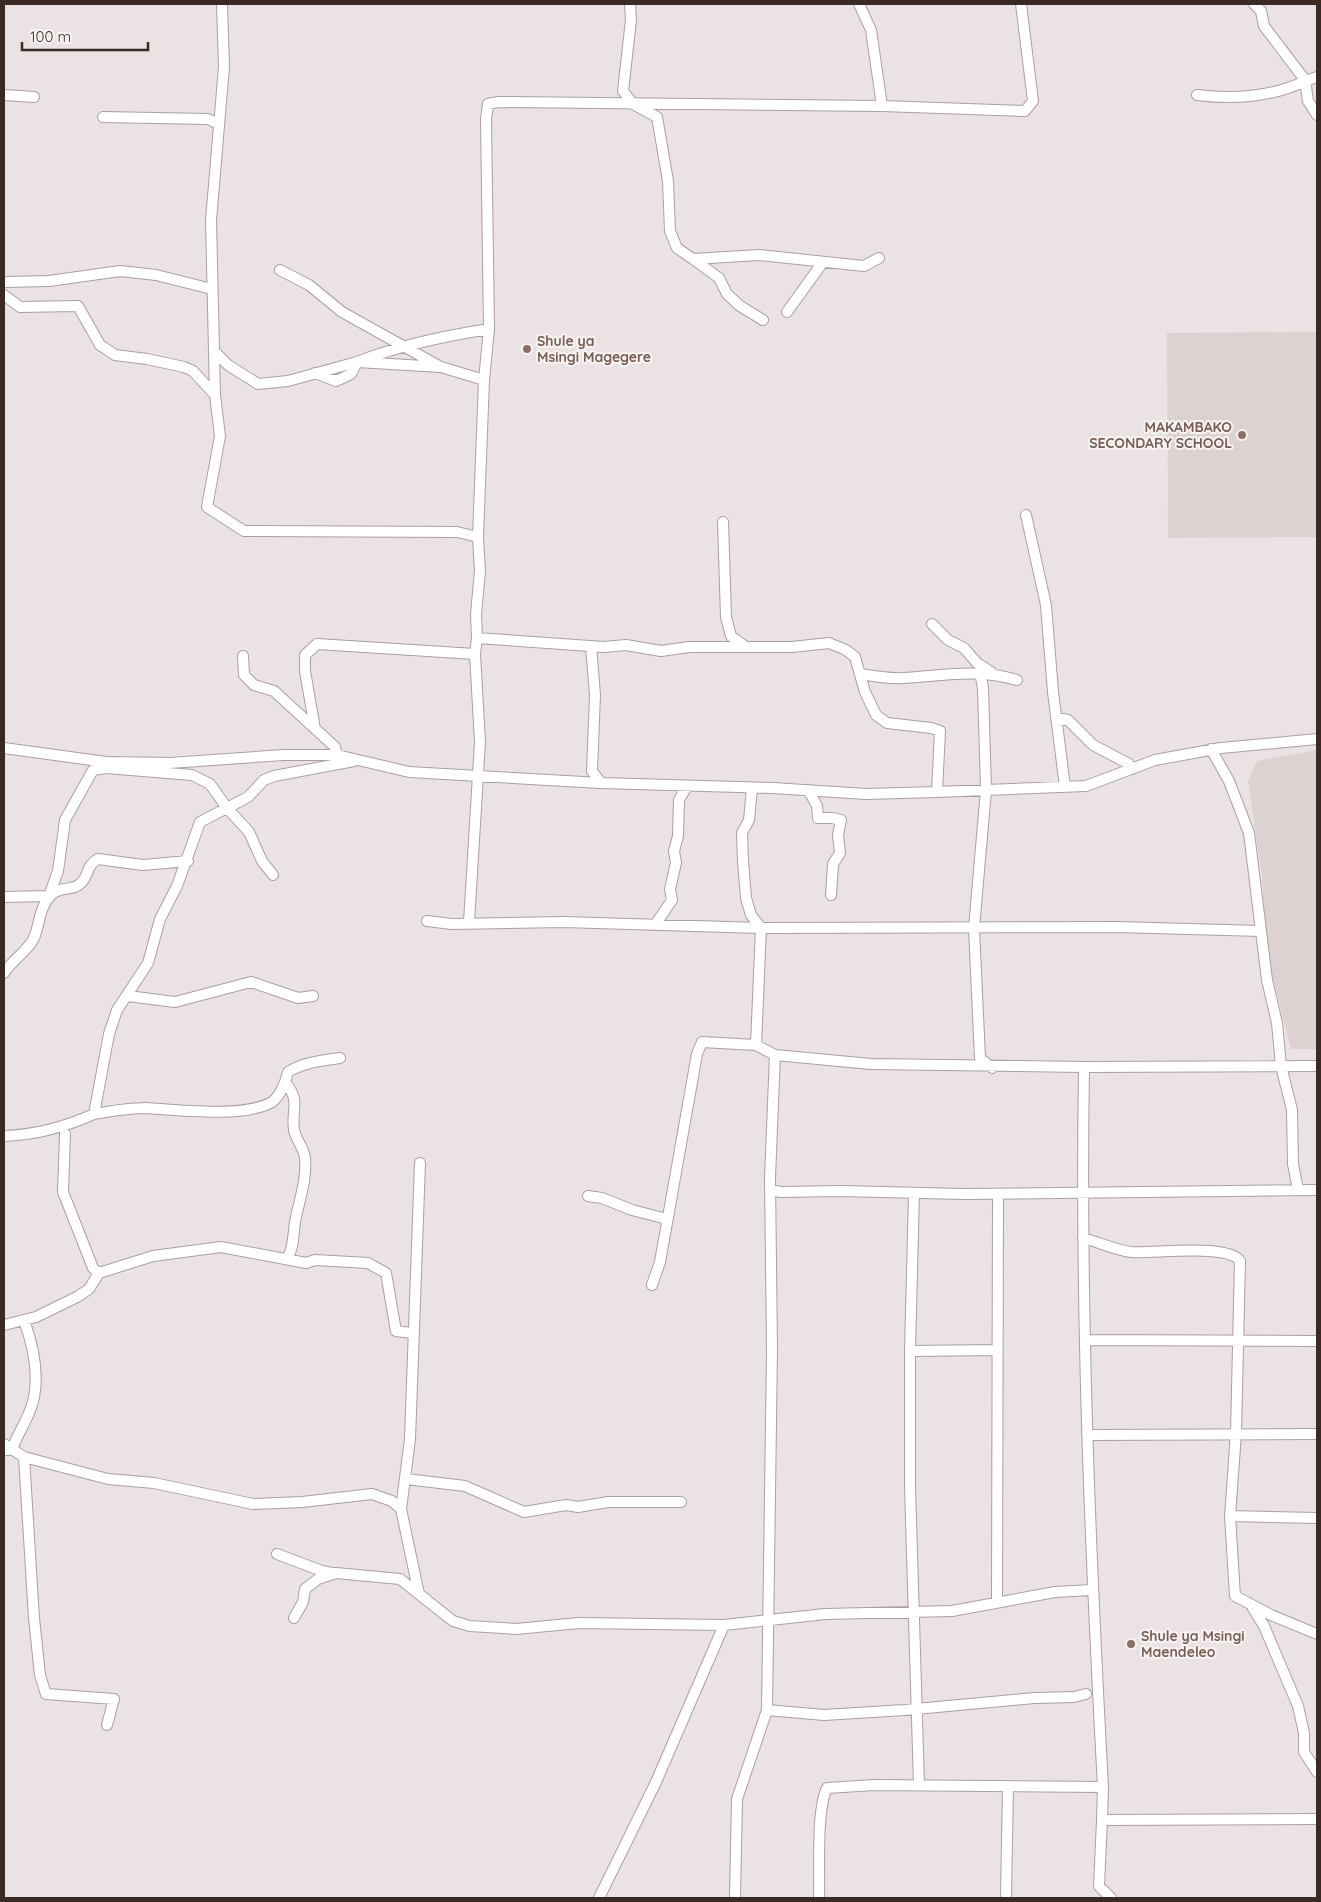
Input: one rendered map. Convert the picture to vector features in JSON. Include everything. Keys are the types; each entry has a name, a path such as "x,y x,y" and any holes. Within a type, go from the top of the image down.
{"street":[{"path":"222,4 224,67 211,220 215,395 220,436 207,507 244,531 458,532 478,537"},
{"path":"630,4 631,20 623,92 633,104 657,117 668,181 670,231 677,248 719,278 727,294 740,306 763,320"},
{"path":"859,4 871,30 882,106"},
{"path":"470,922 480,742 475,654 480,571 478,537 484,380 489,329 486,119 488,104 498,102 882,106 1025,110 1033,101 1021,4"},
{"path":"1254,4 1260,11 1264,26 1304,80 1308,101 1317,115"},
{"path":"1198,94 1221,98 1244,97 1289,88 1304,80 1317,77"},
{"path":"4,95 34,97"},
{"path":"103,117 208,119 219,124"},
{"path":"693,259 759,255 864,266 879,258"},
{"path":"787,312 823,262"},
{"path":"280,270 309,285 342,312 441,367"},
{"path":"4,282 49,280 120,271 156,275 212,289"},
{"path":"4,295 20,308 78,306 100,345 115,355 147,358 184,367 193,371 215,395"},
{"path":"214,351 228,365 258,384 288,381 357,362 404,345 489,329"},
{"path":"357,362 441,367 484,380"},
{"path":"1026,515 1046,605 1065,787"},
{"path":"724,522 726,617 730,636 746,647"},
{"path":"932,624 948,640 964,648 977,663 994,673"},
{"path":"477,638 591,646 626,645 660,652 689,647 792,647 829,643 846,650 855,657 865,692 876,714 887,723 931,728 940,731 937,792"},
{"path":"315,729 305,671 305,655 317,644 475,654"},
{"path":"591,646 595,695 592,771 601,783"},
{"path":"243,656 244,675 254,685 274,690 334,747 337,755"},
{"path":"860,674 902,678 980,672 994,673 1017,680"},
{"path":"980,672 983,688 986,790 974,928 980,1058 992,1068"},
{"path":"1057,718 1068,720 1093,745 1128,764 1132,769"},
{"path":"4,748 106,762 170,763 283,755 337,755 409,772 601,783 809,790 866,794 1086,786 1155,760 1211,749 1317,739"},
{"path":"1211,749 1229,781 1249,833 1267,980 1277,1023 1281,1066 1292,1110 1293,1164 1298,1190"},
{"path":"94,1114 109,1034 117,1010 148,963 160,919 188,861 200,822 248,797 264,780 274,776 358,761"},
{"path":"4,972 33,939 42,908 50,896 58,870 64,820 93,770 106,762"},
{"path":"93,770 106,768 192,775 210,784 249,832 262,862 273,875"},
{"path":"655,925 672,900 670,889 676,863 674,851 678,836 679,800 687,786"},
{"path":"752,789 749,820 742,833 746,898 751,915 761,928 756,1046"},
{"path":"809,790 816,806 818,818 841,820 838,835 840,853 833,864 830,895"},
{"path":"4,897 50,896 60,888 75,888 83,882 92,862 98,859 143,865 188,861"},
{"path":"427,920 452,924 470,922 761,928 883,926 974,928 1117,927 1261,931"},
{"path":"128,996 176,1002 251,982 298,998 313,996"},
{"path":"652,1284 660,1262 697,1054 702,1042 756,1046 775,1055 871,1064 992,1068 1317,1066"},
{"path":"735,1898 737,1799 767,1710 770,1190 775,1055"},
{"path":"4,1136 38,1132 70,1124 94,1114 146,1108 237,1111 260,1107 273,1101 286,1083 288,1072 296,1067 310,1062 340,1058"},
{"path":"1084,1067 1082,1192 1087,1435 1092,1590 1102,1787 1099,1886 1111,1898"},
{"path":"286,1083 295,1094 294,1127 296,1139 305,1155 306,1179 296,1221 292,1252 287,1259"},
{"path":"65,1134 64,1192 93,1268 99,1274"},
{"path":"419,1594 401,1509 410,1439 412,1333 420,1163"},
{"path":"770,1190 781,1192 840,1191 998,1194 1317,1190"},
{"path":"914,1193 910,1351 912,1612 919,1785"},
{"path":"997,1602 996,1350 998,1194"},
{"path":"588,1196 602,1198 632,1210 667,1219"},
{"path":"1083,1238 1130,1252 1206,1250 1237,1257 1240,1266 1239,1339 1236,1433 1230,1516 1235,1596 1317,1634"},
{"path":"4,1325 24,1320 77,1298 89,1289 99,1274 154,1256 208,1248 221,1248 306,1263 315,1260 368,1263 386,1273 396,1331 412,1333"},
{"path":"24,1320 29,1336 36,1381 30,1412 7,1448 24,1457 108,1479 154,1483 253,1504 302,1502 372,1494 392,1501 401,1509"},
{"path":"1085,1340 1239,1339 1317,1341"},
{"path":"910,1351 996,1350"},
{"path":"1087,1435 1317,1434"},
{"path":"24,1457 31,1584 40,1675 46,1694 114,1699 107,1725"},
{"path":"406,1479 465,1486 524,1512 566,1505 578,1507 608,1502 681,1502"},
{"path":"1230,1516 1317,1518"},
{"path":"277,1554 322,1571 400,1579 453,1621 470,1626 516,1629 579,1623 724,1625 825,1614 952,1611 1055,1592 1092,1590"},
{"path":"294,1618 303,1602 305,1589 318,1579 336,1573"},
{"path":"1251,1604 1264,1626 1298,1706 1304,1733 1304,1752 1317,1772"},
{"path":"599,1898 656,1782 724,1625"},
{"path":"767,1710 824,1715 1034,1698 1074,1697 1086,1694"},
{"path":"819,1898 821,1829 824,1794 827,1788 919,1785 1102,1787"},
{"path":"1006,1898 1008,1786"},
{"path":"1102,1820 1317,1819"}],"shaded area":[{"name":"MAKAMBAKO SECONDARY SCHOOL","path":"1317,332 1317,537 1168,538 1167,333"},
{"path":"1317,750 1317,1049 1291,1049 1266,952 1262,876 1248,781 1257,761"}],"place":[{"name":"Shule ya Msingi Magegere","path":"527,349"},
{"name":"MAKAMBAKO SECONDARY SCHOOL","path":"1242,435"},
{"name":"Shule ya Msingi Maendeleo","path":"1131,1644"}]}
